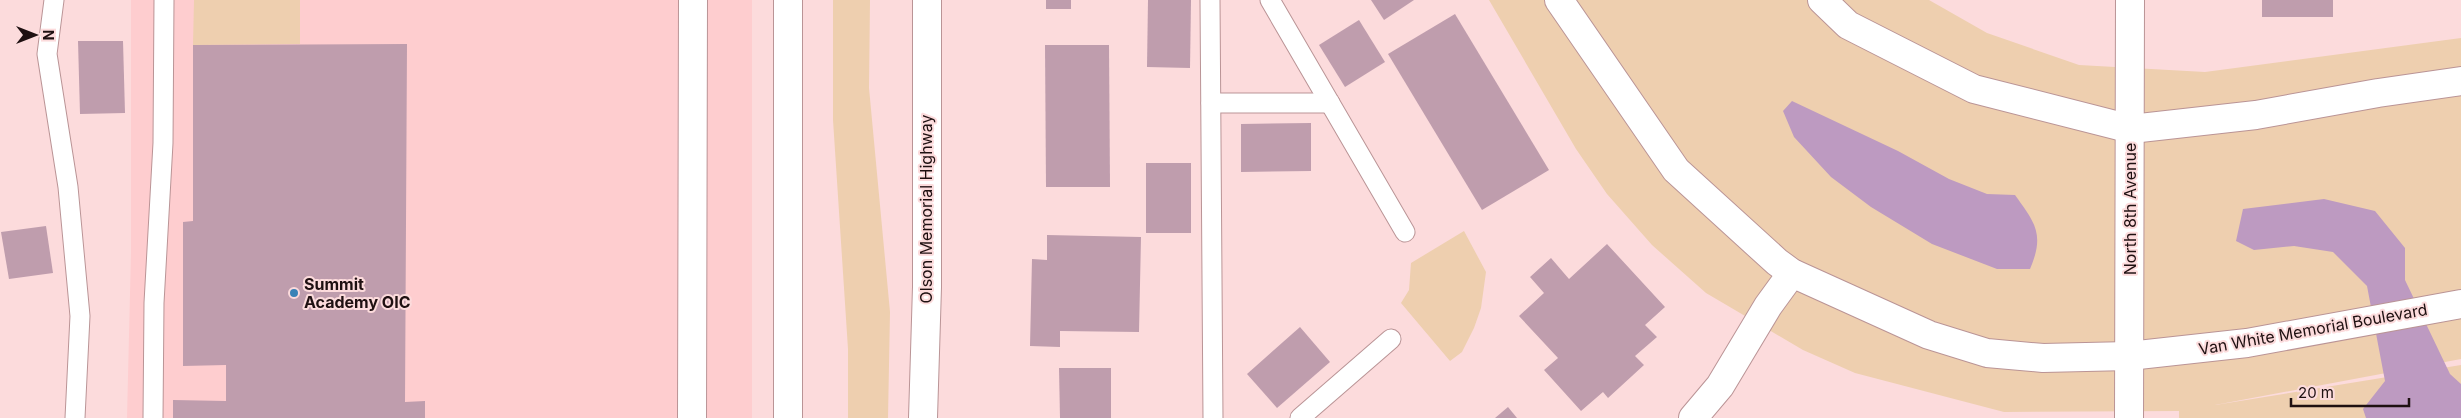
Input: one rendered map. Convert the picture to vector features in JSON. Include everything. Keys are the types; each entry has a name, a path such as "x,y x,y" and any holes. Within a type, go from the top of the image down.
{"street":[{"path":"692,0 692,418"},
{"path":"788,0 788,418"},
{"name":"Olson Memorial Highway","path":"923,418 927,287 927,0"},
{"name":"Van White Memorial Boulevard","path":"1559,0 1676,170 1792,273 1929,335 1986,353 2043,358 2129,356 2247,342 2459,304"},
{"path":"1822,0 1848,25 1974,89 2131,129 2256,115 2378,93 2461,81"},
{"name":"North 8th Avenue","path":"2129,418 2130,0"},
{"path":"1693,418 1720,386 1768,306 1792,273"}],"lane":[{"path":"54,0 47,54 68,187 79,306 75,418"},
{"path":"153,418 154,303 163,143 164,0"},
{"path":"1210,0 1213,418"},
{"path":"1270,0 1404,232"},
{"path":"1211,103 1330,103"},
{"path":"1300,418 1391,339"}],"shaded area":[{"path":"131,0 752,0 752,418 127,418 131,253"},
{"path":"194,0 300,0 300,44 193,45"},
{"path":"833,0 870,0 869,88 890,312 888,418 848,418 848,349 833,120"},
{"path":"1489,0 1929,0 1987,33 2079,65 2205,72 2461,38 2461,359 2215,405 2461,365 2461,418 2179,418 2179,411 2004,412 1855,373 1803,350 1706,293 1652,245 1607,194 1576,149"},
{"path":"1792,101 1898,151 1949,179 1987,194 2015,195 2028,213 2036,229 2037,247 2030,269 1997,269 1932,244 1871,207 1831,177 1794,137 1783,111"},
{"path":"2324,199 2375,211 2405,248 2405,280 2450,374 2461,384 2461,418 2366,418 2363,409 2385,381 2367,286 2333,252 2294,246 2254,250 2236,241 2243,209"},
{"path":"1464,231 1486,272 1481,308 1474,328 1462,352 1450,361 1401,303 1409,290 1411,263"}],"building":[{"path":"1046,0 1071,0 1071,9 1046,9"},
{"path":"1148,0 1191,0 1190,68 1147,67"},
{"path":"1371,0 1414,0 1384,20"},
{"path":"2262,0 2333,0 2333,17 2262,17"},
{"path":"1455,14 1549,170 1482,210 1388,54"},
{"path":"1359,20 1385,62 1345,87 1319,45"},
{"path":"78,41 123,41 125,113 80,114"},
{"name":"Summit Academy OIC","path":"407,44 405,402 425,401 425,418 173,418 173,400 226,401 226,365 183,366 183,222 193,221 193,45"},
{"path":"1045,45 1109,45 1110,187 1046,187"},
{"path":"1311,123 1311,171 1241,172 1241,124"},
{"path":"1146,163 1191,163 1191,233 1146,233"},
{"path":"46,226 53,273 9,279 1,232"},
{"path":"1047,235 1141,237 1139,332 1060,331 1060,347 1030,346 1032,259 1047,260"},
{"path":"1607,244 1665,307 1645,325 1657,337 1635,356 1644,365 1608,398 1603,392 1581,411 1544,370 1558,358 1519,316 1544,293 1530,277 1551,258 1569,279"},
{"path":"1300,327 1330,362 1277,408 1247,374"},
{"path":"1059,368 1111,368 1111,418 1060,418"},
{"path":"1508,407 1517,418 1495,418"}],"place":[{"name":"Summit Academy OIC","path":"294,293"}]}
